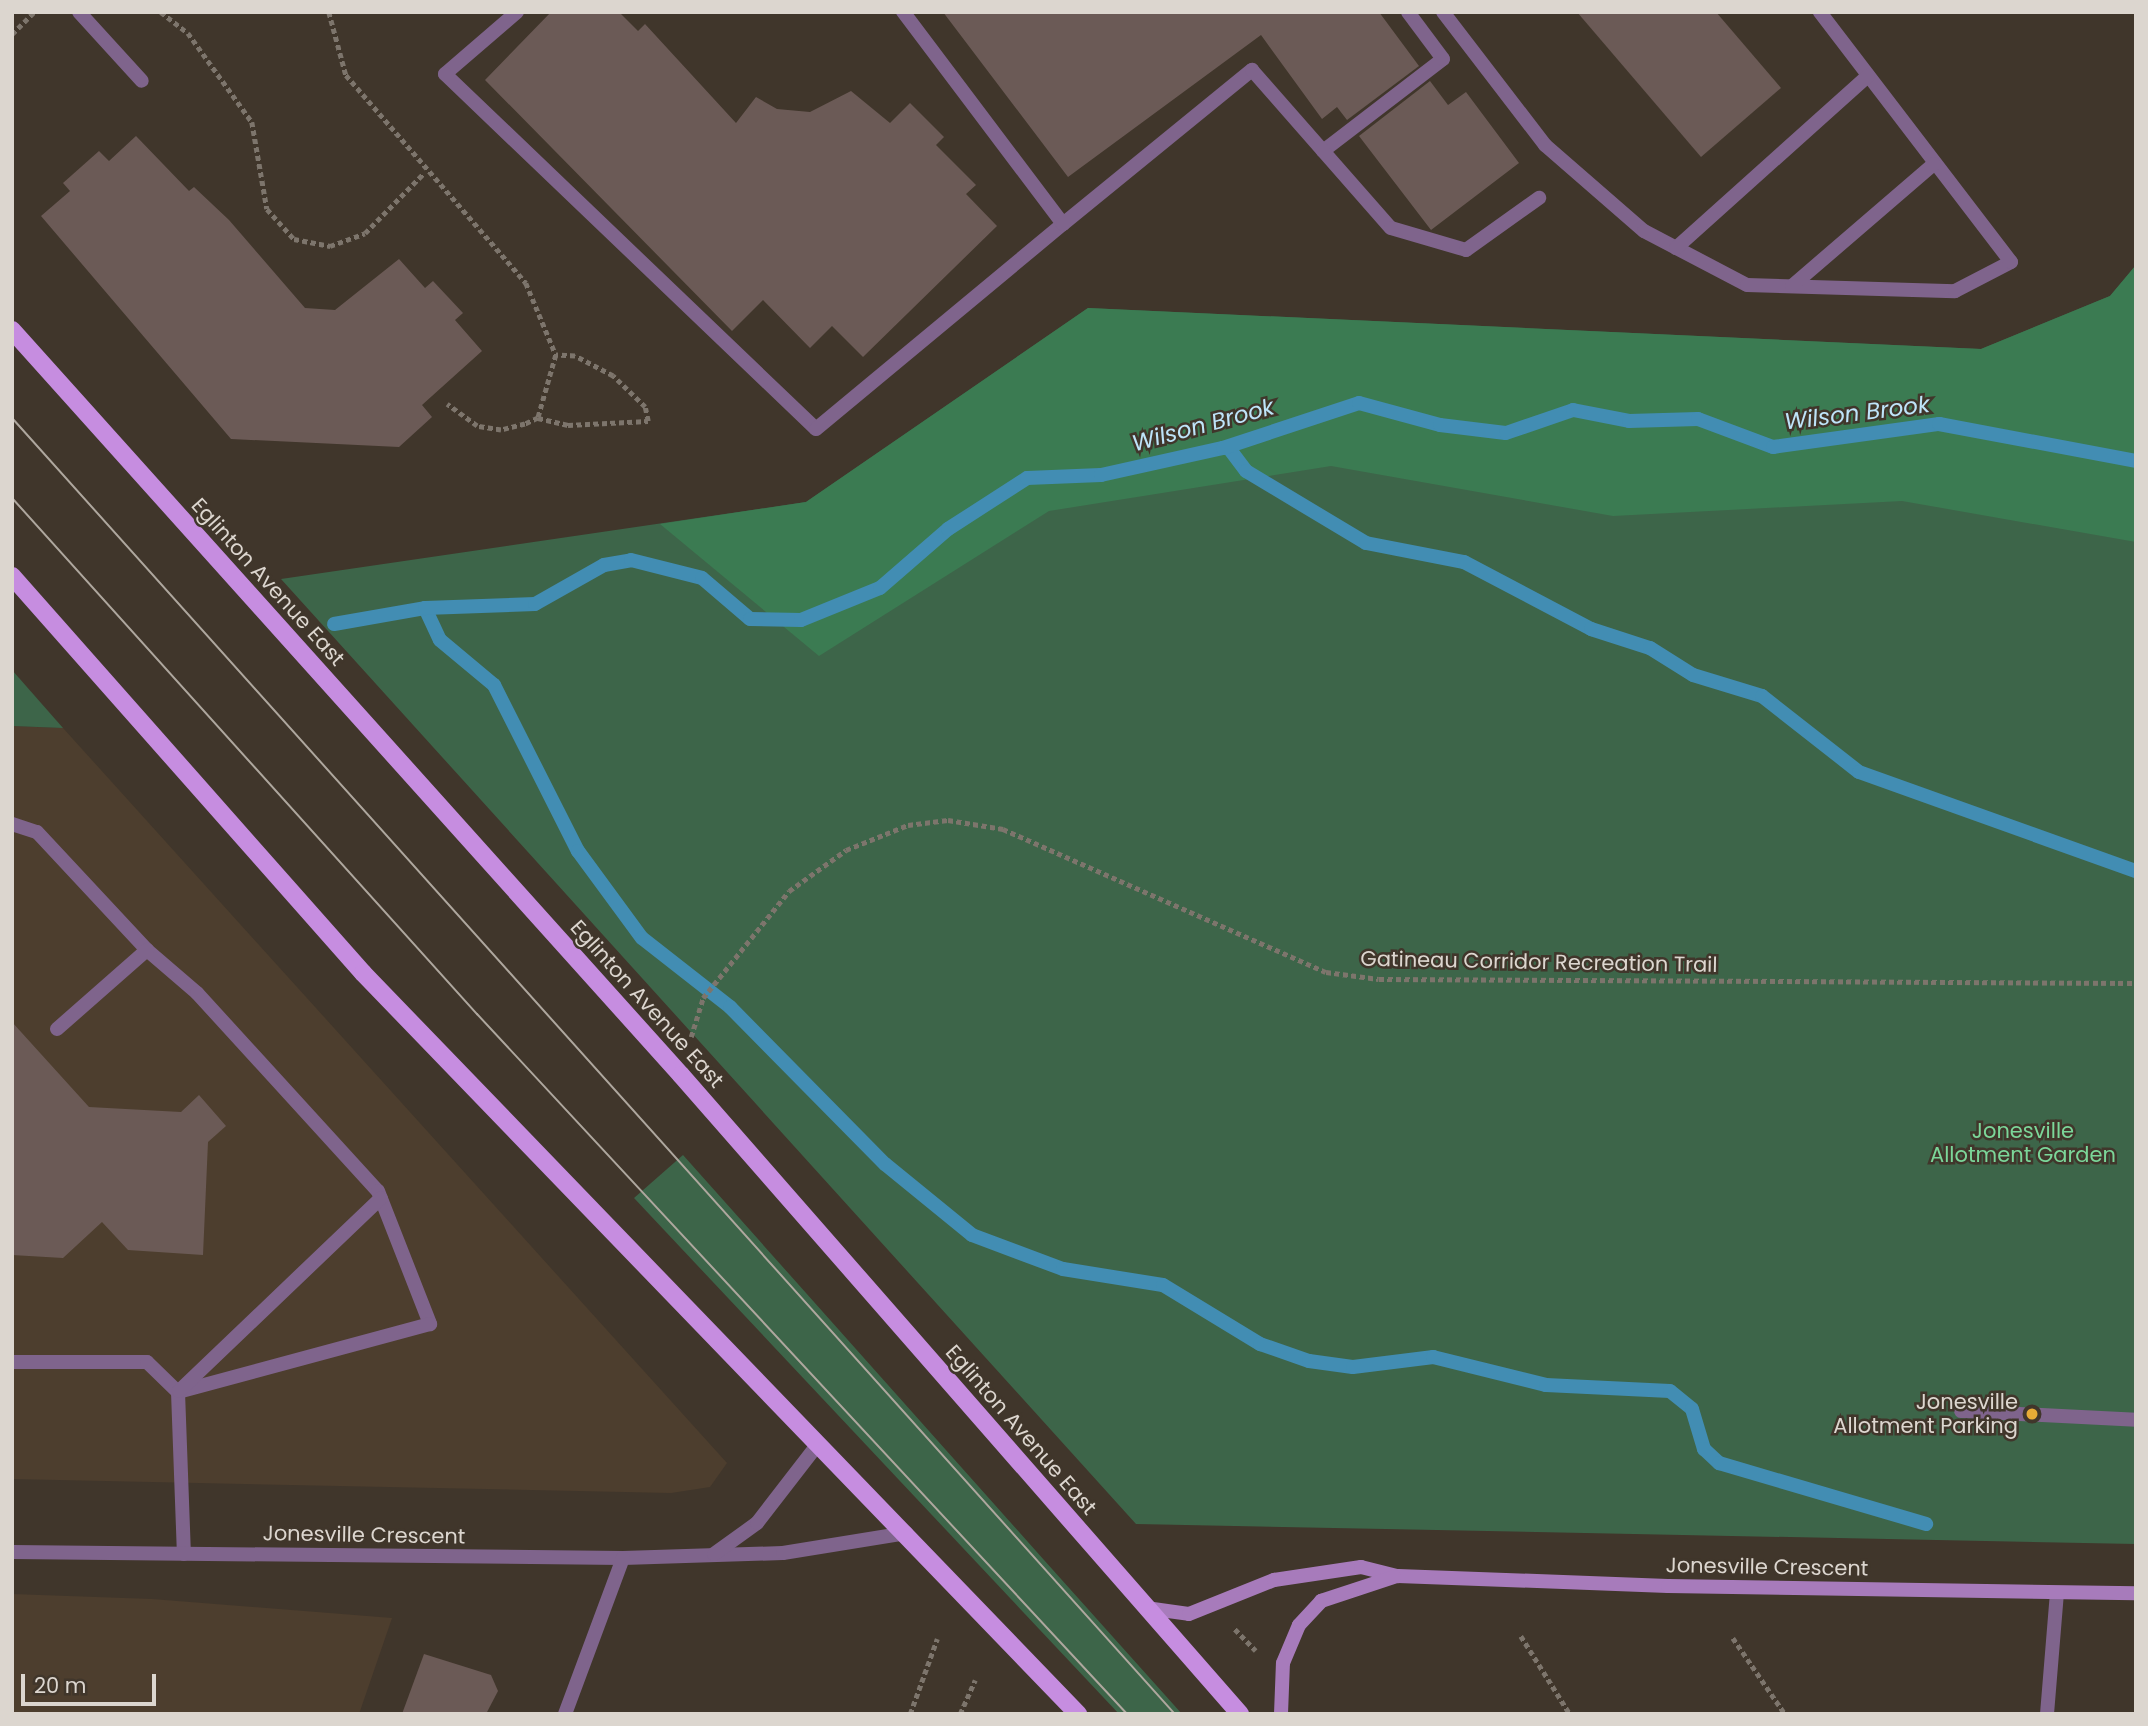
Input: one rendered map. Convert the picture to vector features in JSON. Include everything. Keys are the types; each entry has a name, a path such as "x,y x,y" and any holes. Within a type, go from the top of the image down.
{"main road":[{"name":"Eglinton Avenue East","path":"12,330 681,1075 1240,1714"},
{"path":"12,576 363,973 1078,1714"}],"street":[{"path":"79,12 142,81"},
{"path":"517,12 445,74 816,429 1252,69 1391,228 1466,250 1539,198"},
{"path":"902,12 1063,224"},
{"path":"1323,151 1443,59 1408,12"},
{"path":"1443,12 1545,145 1644,231 1747,285 1955,291 2011,262 1820,12"},
{"path":"1676,248 1868,76"},
{"path":"1792,286 1934,163"},
{"path":"12,824 37,832 147,950 197,993 381,1198 430,1324 178,1392"},
{"path":"57,1029 147,950"},
{"path":"178,1392 381,1198"},
{"path":"12,1362 147,1362 178,1392 184,1554"},
{"path":"1961,1411 2136,1420"},
{"path":"714,1554 757,1523 818,1444"},
{"name":"Jonesville Crescent","path":"12,1552 623,1558 783,1553 906,1534"},
{"path":"565,1714 623,1558"},
{"name":"Jonesville Crescent","path":"1146,1608 1189,1614 1274,1580 1333,1568 1398,1576 2136,1593"},
{"name":"Jonesville Crescent","path":"1281,1714 1283,1664 1299,1625 1321,1601 1344,1590 1398,1576"},
{"path":"2048,1714 2057,1593"}],"path":[{"path":"12,34 34,12"},
{"path":"161,12 188,33 252,122 267,209 294,239 330,246 365,233 424,173"},
{"path":"329,12 346,75 424,173 526,283 555,355 538,418"},
{"path":"447,404 477,426 501,430 538,418 568,425 648,421 645,407 613,376 575,356 555,355"},
{"name":"Gatineau Corridor Recreation Trail","path":"681,1075 703,998 789,891 846,850 908,825 948,820 1003,830 1326,972 1379,979 2136,983"},
{"path":"1232,1626 1259,1655"},
{"path":"1521,1636 1570,1714"},
{"path":"1733,1638 1785,1714"},
{"path":"910,1714 937,1639"},
{"path":"960,1714 975,1680"}],"shaded area":[{"path":"12,726 63,728 727,1463 710,1487 671,1493 12,1479"},
{"path":"12,1594 152,1599 392,1618 359,1714 12,1714"}],"green space":[{"name":"Jonesville Allotment Garden","path":"2136,265 2136,1544 1136,1524 281,579 806,502 1088,308 1981,349 2110,296"},
{"path":"2136,265 2136,542 1902,501 1613,516 1331,466 1049,511 819,656 660,524 806,502 1088,308 1981,349 2110,296"},
{"path":"12,670 63,728 12,726"},
{"path":"683,1155 1182,1714 1119,1714 634,1198"}],"building":[{"path":"551,12 619,12 638,31 645,24 736,123 756,97 777,109 810,112 851,91 890,123 910,103 944,137 936,145 976,185 966,194 997,226 863,357 832,326 810,348 763,300 732,331 485,80"},
{"path":"943,12 1379,12 1419,66 1347,120 1337,107 1322,119 1261,35 1068,177"},
{"path":"1577,12 1716,12 1781,88 1701,157"},
{"path":"1430,81 1448,105 1466,92 1519,163 1431,230 1359,136"},
{"path":"136,136 189,191 194,187 229,220 305,308 335,310 399,259 425,288 433,281 463,313 455,320 482,351 422,405 432,417 399,447 231,439 41,216 70,191 63,183 99,151 109,161"},
{"path":"12,1022 89,1107 181,1112 199,1095 226,1126 208,1142 203,1255 128,1250 102,1222 63,1258 12,1255"},
{"path":"424,1654 491,1675 498,1691 486,1714 402,1714"}],"waterway":[{"name":"Wilson Brook","path":"334,624 425,608 535,604 604,565 631,560 702,578 750,619 801,620 880,588 948,529 1027,478 1101,475 1223,448 1359,403 1440,425 1506,433 1573,410 1629,421 1698,419 1773,447 1939,424 2136,461"},
{"path":"1228,447 1246,471 1366,543 1464,562 1591,629 1650,648 1693,675 1762,696 1859,772 2136,871"},
{"path":"425,608 440,640 494,685 578,851 642,938 730,1007 885,1164 972,1235 1063,1269 1163,1285 1260,1344 1309,1361 1353,1367 1433,1357 1546,1385 1670,1391 1692,1409 1704,1449 1719,1463 1926,1524"}],"tram line":[{"path":"12,418 1175,1714"},
{"path":"12,498 477,1014 1127,1714"}],"place":[{"name":"Jonesville Allotment Parking","path":"2032,1414"}]}
